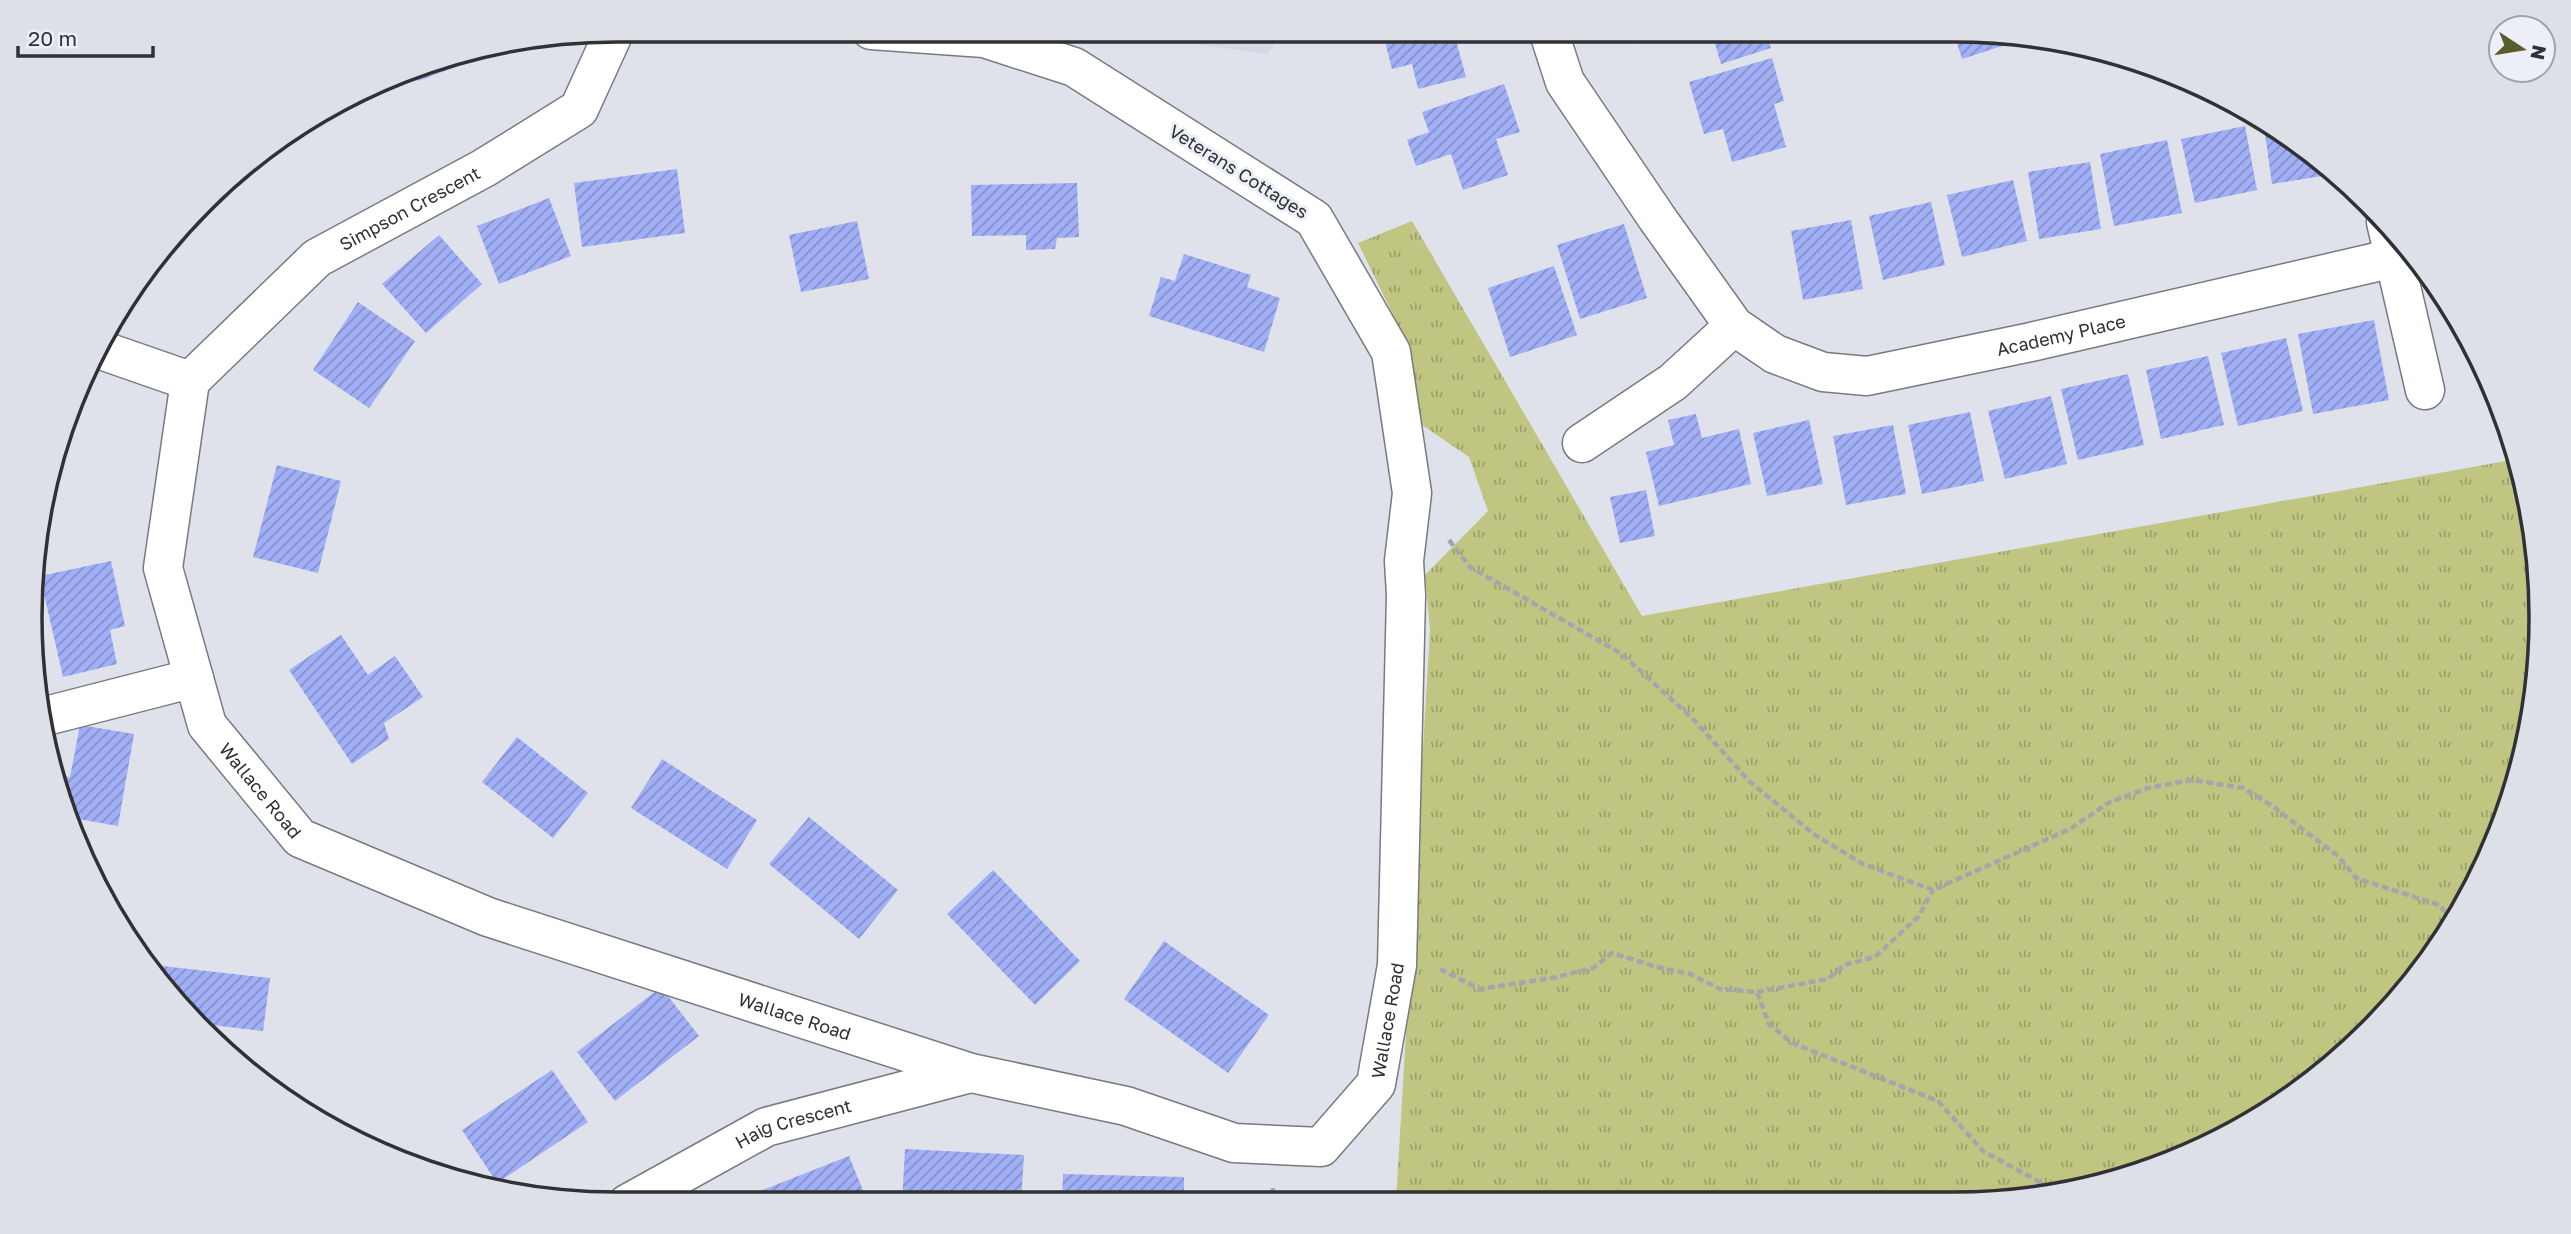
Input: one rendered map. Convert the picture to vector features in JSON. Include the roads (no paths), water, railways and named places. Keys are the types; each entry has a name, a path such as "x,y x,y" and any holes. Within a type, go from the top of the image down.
{"street":[{"name":"Simpson Crescent","path":"190,381 317,258 484,168 579,110 610,42"},
{"name":"Veterans Cottages","path":"997,42 1074,66 1314,219 1391,352 1412,492 1404,561 1406,595"},
{"name":"Academy Place","path":"1552,42 1566,82 1657,218 1734,326 1775,354 1823,372 1867,376 2031,342 2388,241"},
{"name":"Academy Place","path":"2391,244 2426,390"},
{"path":"1582,443 1673,382 1734,326"},
{"path":"107,352 190,381"},
{"name":"Wallace Road","path":"190,381 163,568 207,724 300,838 488,917 971,1073 1126,1106 1234,1143 1321,1147 1376,1084 1397,965 1406,595"},
{"path":"51,715 194,678"},
{"name":"Haig Crescent","path":"649,1192 766,1127 971,1073"}]}
